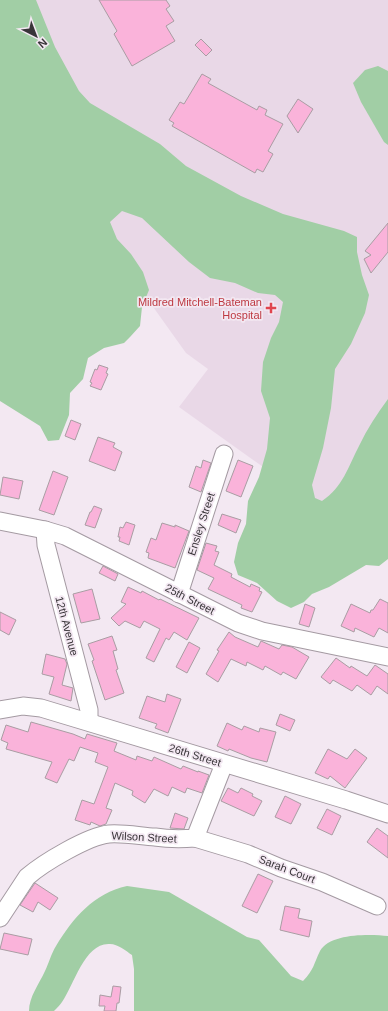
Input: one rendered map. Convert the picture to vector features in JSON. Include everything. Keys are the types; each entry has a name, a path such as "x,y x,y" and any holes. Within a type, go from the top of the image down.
{"street":[{"name":"Ensley Street","path":"179,594 224,454"},
{"name":"25th Street","path":"0,521 45,530 65,536 250,628 388,657"},
{"name":"12th Avenue","path":"45,530 46,545 89,710 89,722"},
{"name":"26th Street","path":"0,710 31,706 89,722 388,814"},
{"path":"195,838 224,764"},
{"name":"Wilson Street","path":"0,918 22,884 32,872 82,842 107,834 158,838 195,838"},
{"name":"Sarah Court","path":"195,838 248,854 281,868 322,882 377,906"}],"shaded area":[{"name":"Mildred Mitchell-Bateman Hospital","path":"0,0 388,0 388,556 179,407 208,369 186,353 121,262"}],"green space":[{"path":"0,0 36,0 55,47 79,91 90,103 160,144 186,166 241,196 283,214 344,231 357,237 357,252 362,275 369,295 365,313 351,344 335,369 331,408 323,448 312,485 315,498 322,501 335,489 344,476 376,416 388,399 388,559 379,566 366,565 329,587 312,594 304,602 291,608 277,601 257,583 238,575 234,562 238,543 246,524 248,501 259,477 267,449 270,418 261,391 263,362 271,338 279,322 283,302 275,295 258,293 235,283 210,278 189,262 142,218 122,211 110,222 117,239 131,254 143,272 149,290 142,307 140,326 124,343 104,348 88,358 83,379 70,393 69,415 59,440 48,441 40,426 0,401"},
{"path":"378,66 388,71 388,145 384,142 361,102 353,83 365,70"},
{"path":"127,886 169,892 247,937 259,940 291,976 303,981 312,970 320,951 325,945 332,941 361,935 388,936 388,1011 134,1011 134,969 132,955 119,946 110,944 101,945 87,957 62,1002 54,1011 29,1011 32,996 56,946 77,917 104,894"}],"building":[{"path":"99,0 166,0 170,6 166,9 174,21 166,26 175,41 132,66 114,34 117,31"},
{"path":"201,39 212,50 206,56 195,45"},
{"path":"202,74 211,79 208,83 257,110 259,106 267,110 265,115 283,124 268,151 273,154 263,172 257,169 255,173 172,126 174,123 169,120 180,102 184,104"},
{"path":"298,99 313,109 298,133 287,116"},
{"path":"388,223 388,252 371,273 364,259 371,255 365,251"},
{"path":"99,365 108,368 106,373 108,374 101,390 90,386 95,369 97,370"},
{"path":"71,420 81,424 75,440 65,436"},
{"path":"98,437 115,443 113,447 122,452 115,471 89,461"},
{"path":"203,460 211,463 201,492 189,487 196,466 201,468"},
{"path":"238,460 253,466 241,497 226,491"},
{"path":"53,471 68,477 54,515 39,510"},
{"path":"3,477 23,481 19,499 0,495"},
{"path":"94,506 102,509 95,528 85,525"},
{"path":"222,514 241,520 236,533 218,525"},
{"path":"126,522 135,525 129,545 119,541 120,537 118,537 120,527 123,528"},
{"path":"162,523 175,527 175,525 189,531 175,568 148,558 149,553 146,552 151,538 156,540"},
{"path":"206,543 217,546 215,551 219,552 214,565 232,574 231,577 250,587 251,584 260,588 259,591 262,592 252,612 241,608 242,605 208,589 214,578 197,570"},
{"path":"103,566 118,574 115,581 99,573"},
{"path":"128,587 141,593 142,591 199,618 187,640 174,632 169,640 166,638 154,662 146,658 160,629 144,621 140,628 125,621 119,626 111,618 126,604 121,602"},
{"path":"92,589 100,619 81,623 73,594"},
{"path":"380,599 388,603 388,633 379,628 374,637 355,628 354,632 341,626 351,604 370,613"},
{"path":"305,604 315,608 309,627 299,624"},
{"path":"0,612 16,620 9,635 0,630"},
{"path":"229,632 235,637 258,647 261,641 279,649 282,645 292,647 309,657 296,679 283,672 281,675 265,666 263,670 247,662 246,666 231,659 218,682 206,674 219,651 217,650"},
{"path":"112,636 117,650 113,651 118,669 116,670 124,693 105,700 88,644"},
{"path":"189,642 200,648 187,673 176,667"},
{"path":"46,654 65,659 67,664 62,685 73,688 71,701 49,694 54,677 42,674"},
{"path":"336,658 350,668 351,666 367,676 375,665 388,674 388,694 377,686 371,695 357,685 352,691 333,680 330,684 321,677"},
{"path":"167,694 181,699 168,733 155,728 157,724 139,718 147,696 165,702"},
{"path":"280,714 295,720 290,731 276,725"},
{"path":"31,722 85,739 87,734 117,743 114,751 136,760 137,756 152,761 154,757 181,769 183,766 209,775 202,793 187,788 185,793 172,787 168,796 154,789 145,803 132,795 133,791 115,783 106,808 112,810 106,824 100,826 91,822 90,825 75,820 82,800 94,804 108,767 95,762 98,753 80,747 74,761 69,759 57,783 45,778 52,762 6,749 8,743 1,740 6,725 28,732"},
{"path":"227,723 242,730 244,726 259,732 260,728 276,732 267,762 251,758 229,749 228,751 217,746"},
{"path":"328,749 347,759 355,749 367,758 345,788 330,776 328,779 315,773"},
{"path":"228,788 238,793 241,788 253,794 252,796 262,801 254,816 221,801"},
{"path":"285,796 301,804 291,824 275,817"},
{"path":"327,809 341,816 332,835 317,828"},
{"path":"175,813 188,818 184,829 170,828"},
{"path":"377,828 388,836 388,858 367,842"},
{"path":"258,874 273,881 257,913 242,906"},
{"path":"35,883 58,898 50,910 38,902 33,912 20,905"},
{"path":"285,906 300,909 298,918 312,921 309,937 280,930"},
{"path":"4,933 32,939 28,955 0,949"},
{"path":"113,986 121,987 119,1003 117,1003 116,1011 104,1011 105,1006 99,1006 100,995 111,997"}],"place":[{"name":"Mildred Mitchell-Bateman Hospital","path":"271,308"}]}
